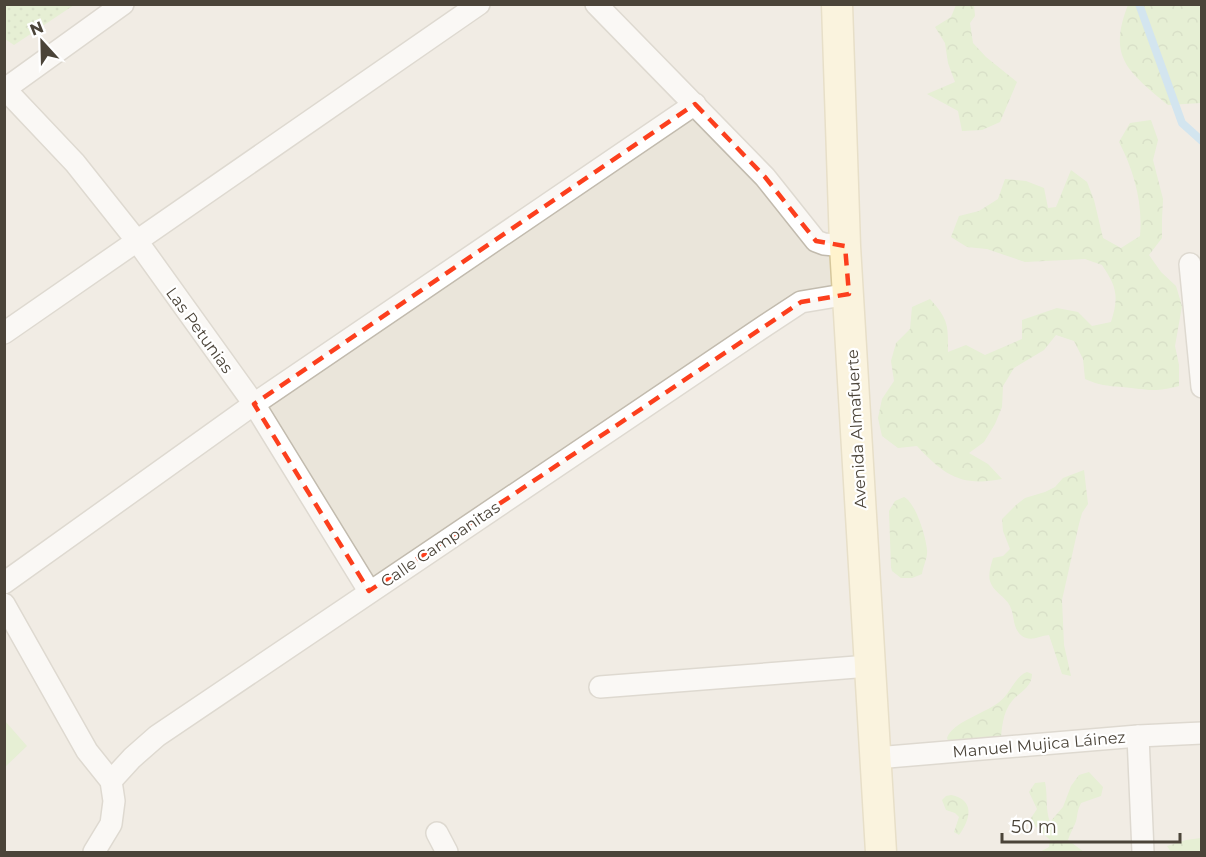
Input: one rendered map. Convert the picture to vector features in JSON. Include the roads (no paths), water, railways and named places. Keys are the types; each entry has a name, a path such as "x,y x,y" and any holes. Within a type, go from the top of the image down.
{"street":[{"path":"5,88 123,4"},
{"path":"4,333 479,4"},
{"path":"596,4 765,177 816,241 845,246"},
{"name":"Avenida Almafuerte","path":"837,4 845,246 881,852"},
{"name":"Las Petunias","path":"5,88 75,163 137,241 254,404 369,591"},
{"path":"4,583 254,404 695,104"},
{"path":"1190,264 1202,387"},
{"name":"Calle Campanitas","path":"111,781 157,736 801,302 849,294"},
{"path":"4,604 87,751 111,781 114,801 111,824 94,852"},
{"path":"600,687 869,666"},
{"name":"Manuel Mujica Láinez","path":"876,758 1137,736 1202,733"},
{"path":"1137,736 1143,852"},
{"path":"437,833 447,852"}],"waterway":[{"path":"1139,4 1182,123 1202,141"}]}
